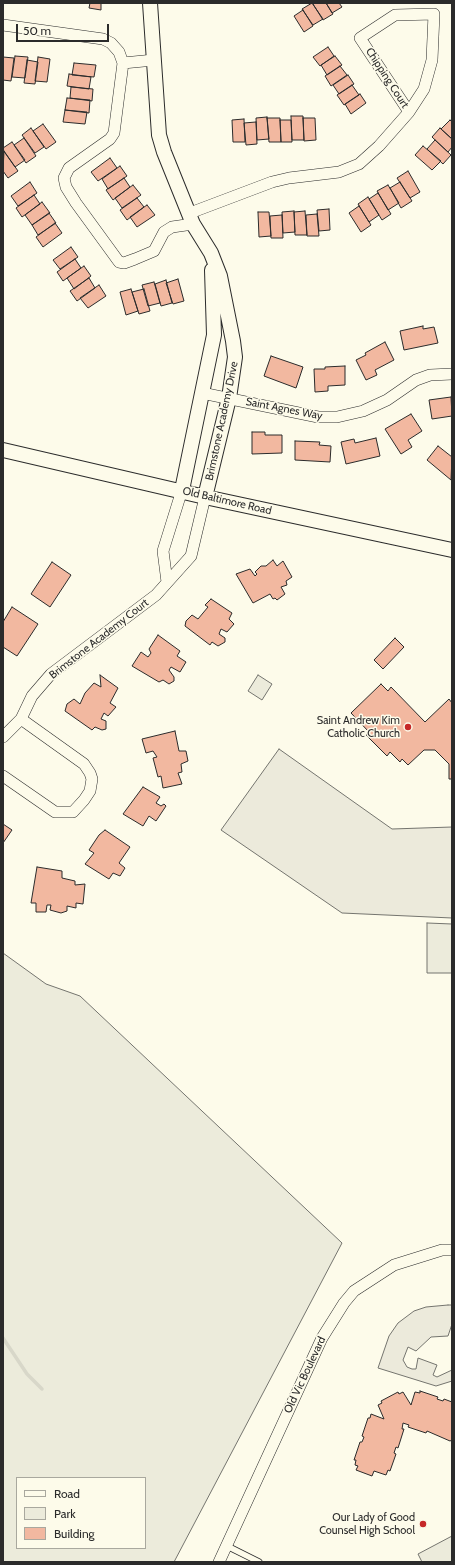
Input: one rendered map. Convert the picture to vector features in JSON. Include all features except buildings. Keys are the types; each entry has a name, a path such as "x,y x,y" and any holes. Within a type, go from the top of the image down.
{"street":[{"name":"Brimstone Academy Drive","path":"150,3 159,135 164,152 192,218 211,253 224,293 234,341 235,357 229,398 205,497"},
{"name":"Chipping Court","path":"123,64 114,133 110,139 69,168 64,178 66,187 119,262 124,263 154,251 164,232 172,227 272,182 289,178 339,172 359,164 409,112 424,89 429,74 434,36 434,14 395,15 360,38 409,112"},
{"path":"3,25 103,39 111,43 119,52 123,64 154,60"},
{"name":"Brimstone Academy Drive","path":"182,490 214,335 211,253"},
{"name":"Saint Agnes Way","path":"202,393 318,417 337,417 363,411 387,400 416,380 430,375 452,374"},
{"name":"Old Baltimore Road","path":"3,450 182,490 205,497 452,550"},
{"path":"167,582 163,550 182,490"},
{"name":"Brimstone Academy Court","path":"3,737 21,719 32,696 51,674 156,595 191,556 205,497"},
{"path":"3,776 55,812 74,812 90,791 92,779 84,764 21,719"},
{"name":"Old Vic Boulevard","path":"219,1562 322,1338 344,1303 354,1291 394,1265 442,1250 452,1250"}],"lane":[{"path":"227,1546 259,1562"}],"green space":[{"path":"258,675 272,684 262,700 248,691"},
{"path":"427,923 452,924 452,973 427,973"},
{"path":"3,953 46,984 80,996 342,1243 174,1562 3,1562"},
{"path":"452,1536 452,1562 422,1562 418,1554"}],"shaded area":[{"path":"279,749 392,829 452,827 452,918 342,913 221,830"},
{"path":"452,1305 452,1324 448,1336 431,1337 416,1351 408,1347 403,1360 407,1367 412,1369 416,1369 418,1358 437,1365 433,1375 437,1377 452,1370 452,1381 436,1386 378,1368 389,1336 398,1323 414,1311 426,1307"}],"waterway":[{"path":"3,1338 27,1374 42,1389"}],"place":[{"name":"Saint Andrew Kim Catholic Church","path":"408,727"},
{"name":"Our Lady of Good Counsel High School","path":"423,1524"}]}
